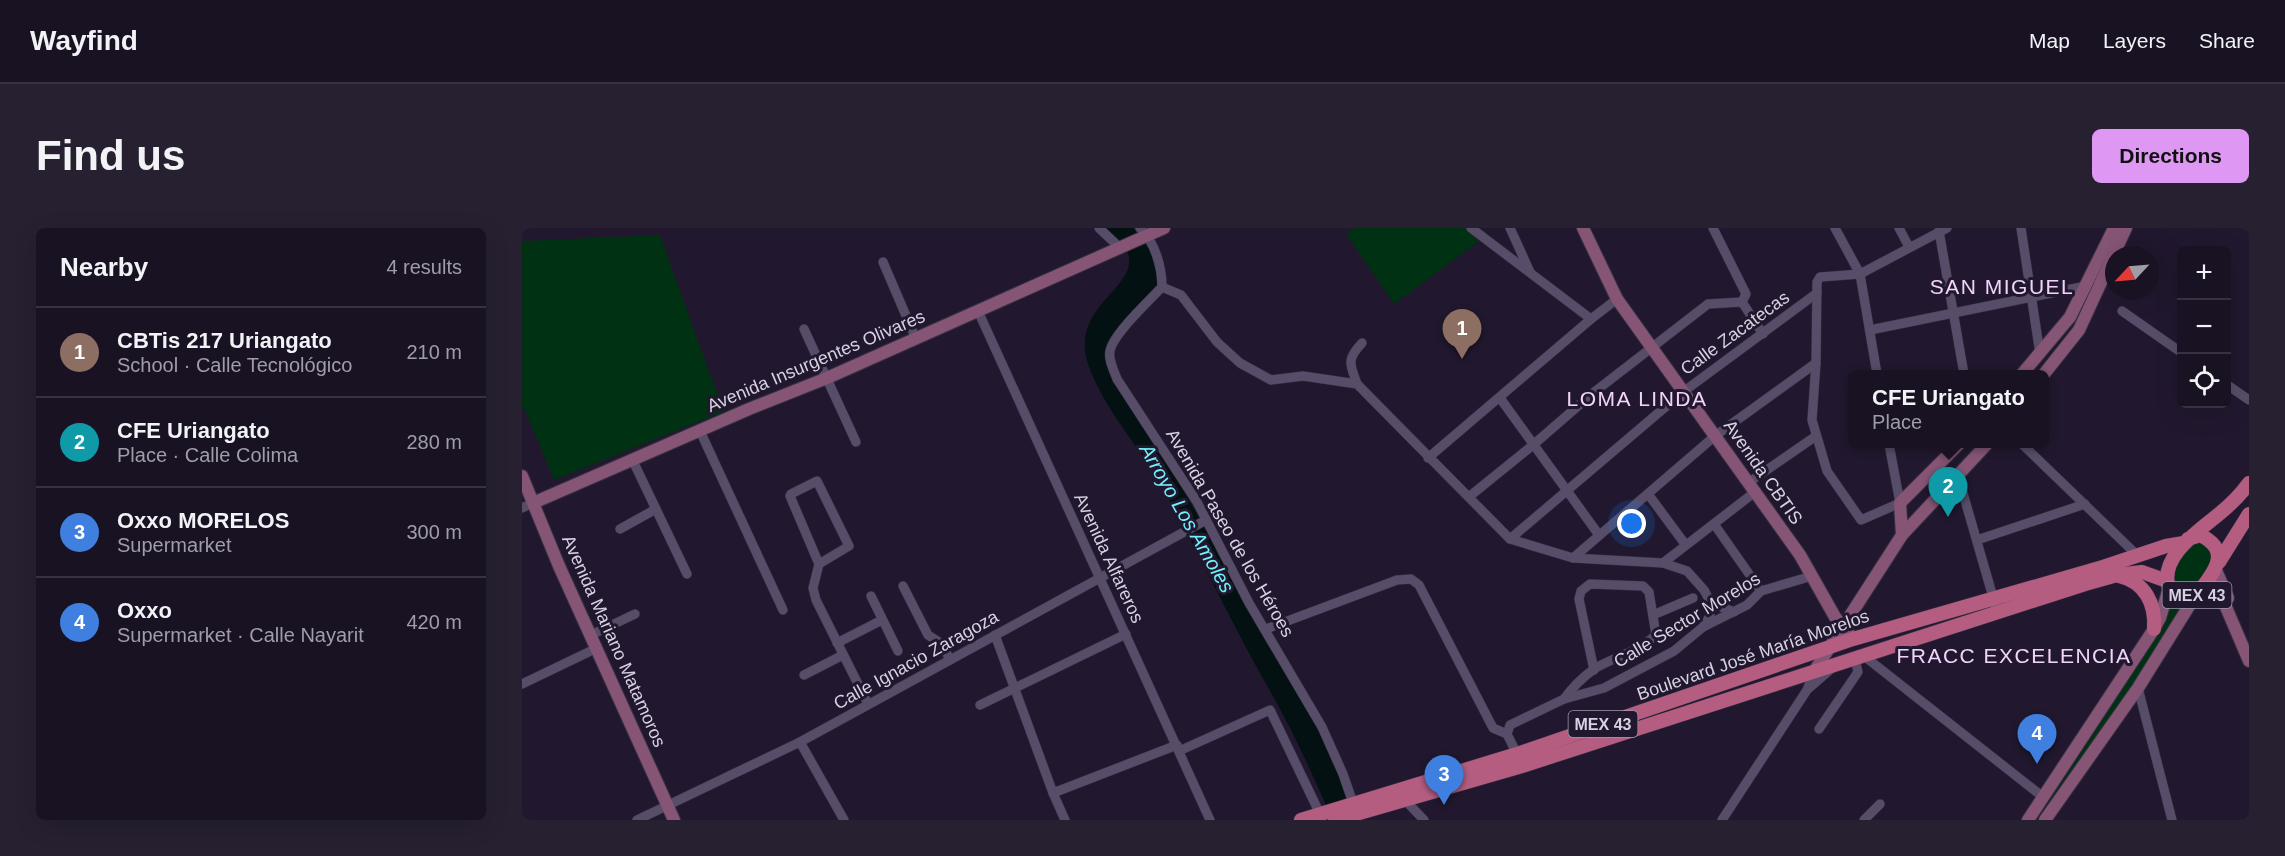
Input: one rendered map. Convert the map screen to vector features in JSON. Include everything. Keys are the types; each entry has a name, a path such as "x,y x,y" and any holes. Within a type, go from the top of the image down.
{"main road":[{"name":"MEX 43","path":"2249,483 2222,512 2186,541 2166,574 2168,584 2182,596 2194,598 2249,514"},
{"name":"MEX 43","path":"2186,541 2200,535 2210,540 2218,550 2216,566"},
{"name":"Boulevard José María Morelos","path":"1402,794 1522,766 1859,657 1995,605 2186,541"},
{"name":"Boulevard José María Morelos","path":"1301,820 1355,811 1853,639 2117,575 2142,572 2168,584"},
{"path":"2117,575 2133,581 2147,593 2153,607 2154,629"},
{"path":"1853,639 1861,643 1864,649 1859,657"},
{"path":"1831,647 1831,656 1837,664"}],"street":[{"path":"1099,228 1121,246"},
{"path":"1164,228 1144,233 1162,271 1162,287 1181,295 1217,342 1240,363 1271,380 1303,376 1357,384"},
{"path":"1471,228 1591,319"},
{"path":"1510,228 1531,274"},
{"name":"Avenida CBTIS","path":"1583,228 1617,299 1800,555 1835,616 1853,639"},
{"path":"1713,228 1744,298 1763,334"},
{"path":"1835,228 1860,274 1876,370"},
{"path":"1899,228 1910,247"},
{"path":"2021,228 2040,354"},
{"path":"2026,370 2070,316 2114,228"},
{"path":"2048,370 2079,330 2126,228"},
{"path":"1955,448 1900,503 1861,520 1827,471 1812,420 1816,363 1816,282 1820,277 1860,274 1943,230 1963,370"},
{"name":"Avenida Insurgentes Olivares","path":"527,505 916,339 1121,246 1144,233"},
{"path":"883,262 916,339"},
{"path":"1870,330 2086,286"},
{"name":"Avenida Paseo de los Héroes","path":"1162,287 1121,332 1110,351 1117,378 1197,502 1204,520 1249,603 1322,727 1343,774 1355,811"},
{"name":"Calle Zacatecas","path":"1510,539 1683,392 1816,293"},
{"path":"1470,496 1593,393 1708,304 1744,298"},
{"path":"1428,458 1617,299"},
{"name":"Avenida Alfareros","path":"978,311 1210,820"},
{"path":"2122,311 2177,350"},
{"path":"804,328 856,442"},
{"path":"1362,343 1352,353 1350,360 1357,384 1510,539 1573,558 1663,563 1687,571 1704,590 1711,603 1710,616 1703,627"},
{"path":"1573,558 1715,436 1816,363"},
{"path":"2231,387 2249,400"},
{"path":"1500,398 1599,535"},
{"path":"700,431 783,610"},
{"path":"1663,563 1714,524 1751,487 1816,436"},
{"path":"1890,448 1900,503 1902,535"},
{"path":"1722,820 1807,690 1815,670 1831,647 1842,625 1902,535 1983,448"},
{"path":"2026,448 2138,556"},
{"path":"633,461 687,574"},
{"path":"1958,476 1995,605"},
{"name":"Avenida Mariano Matamoros","path":"522,477 527,505 591,635 674,820"},
{"path":"819,564 849,546 817,481 790,496 819,564 813,588 816,600 868,704"},
{"path":"1648,494 1685,544"},
{"path":"1977,540 2085,504"},
{"path":"620,528 656,509"},
{"path":"1901,516 1904,521 1915,521"},
{"name":"Calle Ignacio Zaragoza","path":"637,820 800,742 1204,520"},
{"path":"1714,524 1761,591"},
{"path":"2216,566 2249,645"},
{"name":"Calle Sector Morelos","path":"1508,734 1510,725 1564,699 1604,688 1674,651 1703,627 1747,605 1761,591 1812,576"},
{"path":"1266,629 1397,580 1411,579 1419,585 1493,728 1508,734 1517,754"},
{"path":"1564,699 1572,688 1594,670 1647,644 1656,635 1648,592 1643,586 1590,584 1581,591 1579,599 1594,670"},
{"path":"2028,820 2154,629 2160,618 2168,584"},
{"path":"903,586 928,635 942,644 950,660"},
{"path":"2204,586 2216,589 2220,593 2249,661"},
{"path":"871,596 898,651"},
{"path":"1653,615 1693,598"},
{"path":"2045,820 2138,688 2194,598"},
{"path":"1711,603 1734,612"},
{"path":"591,635 635,614"},
{"path":"837,643 882,620"},
{"path":"981,705 1126,634"},
{"path":"995,635 1053,794 1065,820"},
{"path":"522,684 597,648"},
{"path":"804,675 843,655"},
{"path":"1859,657 2043,797"},
{"path":"1819,729 1858,672 1859,657"},
{"path":"1807,690 1837,664"},
{"path":"2138,688 2172,820"},
{"path":"1053,794 1178,748 1270,710 1327,815"},
{"path":"800,742 844,820"},
{"path":"1402,794 1424,820"},
{"path":"1864,820 1880,804"}],"green space":[{"path":"1356,228 1468,228 1478,242 1394,304 1346,234"},
{"path":"660,235 725,411 554,480 524,408 522,408 522,241"},
{"path":"2202,539 2217,553 2195,589 2182,592 2173,581 2176,568 2186,551"},
{"path":"2174,595 2189,602 2042,820 2037,820 2164,624"}],"water":[{"name":"Arroyo Los Amoles","path":"1106,228 1133,228 1157,261 1160,277 1156,289 1105,349 1107,364 1169,465 1334,754 1350,802 1328,810 1290,728 1160,483 1104,398 1089,367 1085,346 1087,328 1095,313 1125,276 1129,264 1126,248"}],"place":[{"name":"CBTis 217 Uriangato","path":"1462,359"},
{"name":"CFE Uriangato","path":"1948,517"},
{"name":"Oxxo","path":"2037,764"},
{"name":"Oxxo MORELOS","path":"1444,805"}],"district":[{"name":"SAN MIGUEL","path":"2002,287"},
{"name":"LOMA LINDA","path":"1637,399"},
{"name":"FRACC EXCELENCIA","path":"2014,656"}]}
